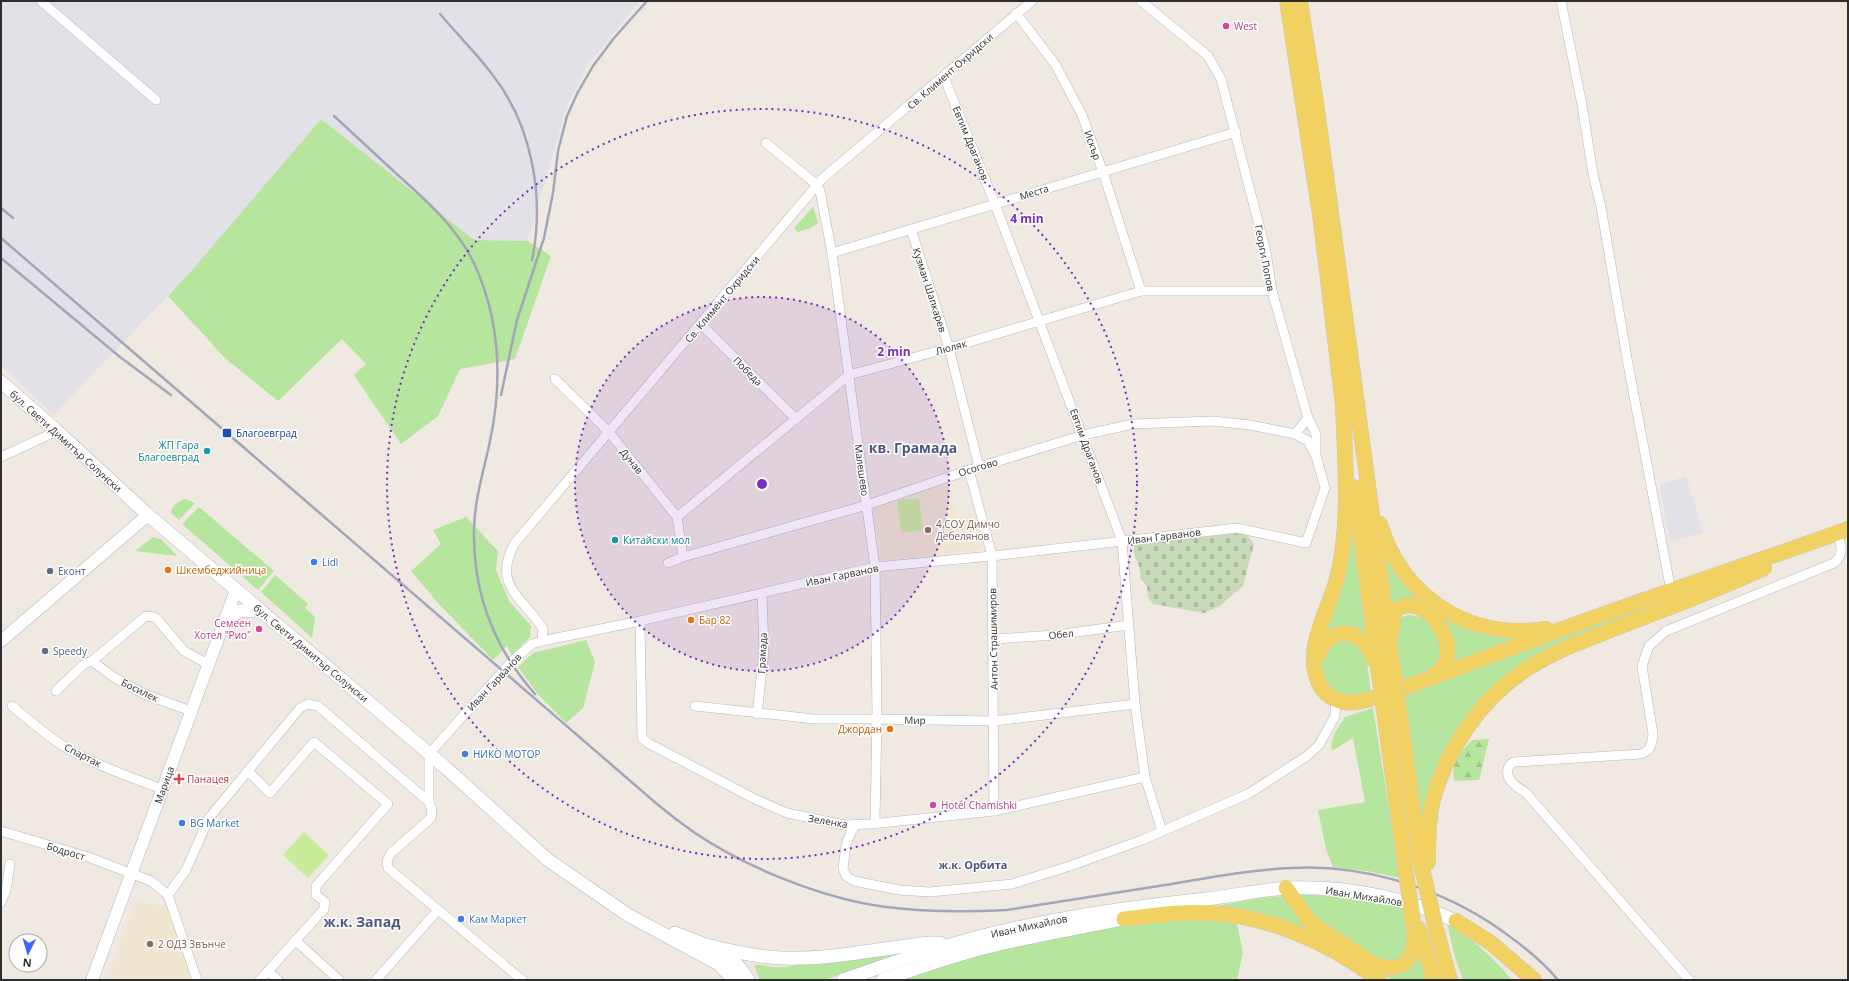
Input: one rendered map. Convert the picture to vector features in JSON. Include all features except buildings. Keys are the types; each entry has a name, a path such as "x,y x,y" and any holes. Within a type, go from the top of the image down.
{"main road":[{"path":"1287,1 1350,404 1393,724 1406,866 1417,928 1434,980"},
{"path":"1300,1 1318,109 1350,404 1383,534 1399,566 1417,589 1432,602 1467,622 1524,632 1572,625"},
{"name":"бул. Свети Димитър Солунски","path":"1,382 57,430 148,515 430,754 548,860 628,915 719,964 734,980"},
{"path":"1350,404 1343,546 1336,580 1313,651 1312,660 1315,673 1322,690 1336,700 1347,703 1363,701 1426,680 1572,625 1842,531"},
{"path":"1424,863 1436,790 1446,765 1468,726 1489,701 1511,680 1522,671 1563,649 1761,570 1810,542"},
{"path":"1385,664 1394,612 1406,607 1424,610 1439,623 1445,634 1446,646 1446,658 1443,668 1426,680"},
{"path":"224,620 239,611 259,610"},
{"path":"1315,673 1319,651 1322,644 1334,636 1342,634 1350,635 1361,640 1385,664"},
{"path":"1393,724 1424,863 1435,925 1450,980"},
{"path":"1286,888 1305,917 1317,928 1373,964 1395,968 1407,961 1414,949 1417,928"},
{"name":"Иван Михайлов","path":"883,980 961,954 1056,931 1124,919 1221,898 1286,888 1327,889 1367,894 1408,903 1456,921"},
{"name":"Иван Михайлов","path":"843,980 956,943 1054,920 1166,903 1221,898"},
{"path":"1124,919 1208,913 1246,917 1286,929 1321,944 1379,980"},
{"name":"бул. Свети Димитър Солунски","path":"628,915 702,944 729,957 744,973 748,980"},
{"path":"1456,921 1490,947 1518,980"},
{"path":"1456,921 1492,943 1534,980"},
{"path":"702,944 733,952 784,958 832,955 929,943 956,943"}],"street":[{"path":"41,1 156,100"},
{"name":"Св. Климент Охридски","path":"542,641 543,628 513,592 509,585 506,574 507,561 515,543 823,178 1032,1"},
{"name":"Георги Попов","path":"1141,1 1208,56 1221,79 1266,252 1272,291 1308,418 1316,434 1316,456 1325,488 1306,543"},
{"path":"1561,1 1582,105 1593,174 1601,207 1628,364 1671,591"},
{"name":"Искър","path":"1016,13 1055,64 1082,115 1103,172 1141,291"},
{"name":"Евтим Драганов","path":"944,77 995,204 1122,541 1135,704 1145,777 1162,832"},
{"name":"Места","path":"832,253 1236,132"},
{"path":"766,143 817,185"},
{"name":"Малешево","path":"817,185 820,191 832,253 875,567 877,719 875,823"},
{"name":"Кузман Шапкарев","path":"911,229 949,348 979,467"},
{"name":"Люляк","path":"677,518 849,376 1141,291 1272,291"},
{"name":"Победа","path":"701,324 796,419"},
{"name":"Дунав","path":"555,380 609,432 677,518 683,557"},
{"path":"1308,418 1295,434 1308,441 1316,456"},
{"name":"Осогово","path":"668,563 683,557 867,506 969,470 1083,435 1133,424 1213,421 1250,424 1295,434"},
{"path":"1,457 57,430"},
{"name":"Антон Страшимиров","path":"969,470 992,556 994,639 994,811"},
{"path":"1,641 148,515"},
{"name":"Иван Гарванов","path":"430,754 511,662 532,644 542,641 640,621 875,567 992,556 1237,528 1306,543"},
{"path":"1690,980 1526,793 1510,781 1507,776 1509,765 1514,762 1641,754 1648,751 1652,744 1653,734 1642,666 1649,646 1666,631 1834,563 1839,560 1842,552 1842,531"},
{"name":"Марица","path":"92,980 236,590"},
{"name":"Грамада","path":"757,714 764,652 762,593"},
{"path":"56,691 84,664 92,661 143,618 150,616 156,618 187,654 208,664"},
{"name":"Зеленка","path":"640,621 642,738 648,743 711,777 787,813 844,825 875,823 994,811 1145,777"},
{"name":"Обел","path":"994,639 1056,634 1128,625"},
{"name":"Босилек","path":"92,661 115,678 144,694 191,711"},
{"path":"856,824 851,832 845,851 843,868 846,876 854,881 899,890 930,892 1012,884 1070,866 1162,832 1248,794 1308,756 1319,745 1332,724 1335,716 1336,700"},
{"path":"197,980 168,895 186,870 209,818 300,708 308,704 318,706 429,802"},
{"name":"Мир","path":"695,706 757,714 814,719 994,721 1135,704"},
{"name":"Спартак","path":"12,706 44,733 68,749 97,764 162,789"},
{"path":"248,771 270,793 314,742 388,804 316,886 316,895 325,902 325,906 260,980"},
{"path":"430,754 429,802 432,810 431,818 391,853 387,861 388,868 522,980"},
{"name":"Бодрост","path":"1,831 88,857 152,881 168,895"},
{"path":"1,902 6,890 10,864"},
{"path":"376,980 438,910"},
{"path":"295,940 339,980"},
{"path":"268,971 278,980"}],"shaded area":[{"path":"1,1 640,1 587,66 567,105 528,241 474,240 321,119 193,269 54,415 1,366"},
{"path":"1686,476 1703,532 1670,542 1660,485"},
{"name":"4 СОУ Димчо Дебелянов","path":"947,482 958,518 974,514 985,549 882,561 873,508"},
{"name":"2 ОДЗ Звънче","path":"136,901 167,907 192,980 106,980"}],"green space":[{"path":"321,119 474,240 528,241 551,256 515,359 460,369 438,416 401,444 354,375 366,364 342,339 278,401 225,358 168,296 193,269"},
{"path":"813,207 818,223 811,228 798,232 794,228"},
{"path":"919,498 923,530 901,533 897,500"},
{"path":"185,499 195,503 179,520 171,513 172,508 175,504"},
{"path":"199,507 274,571 258,590 182,524"},
{"path":"1351,510 1369,640 1323,637"},
{"path":"466,517 498,551 496,570 509,601 531,626 530,637 512,655 507,646 493,660 438,603 411,571 441,544 433,530"},
{"path":"1240,533 1247,535 1254,544 1243,586 1220,606 1204,613 1153,604 1148,597 1147,587 1141,579 1139,566 1134,554 1134,544"},
{"path":"153,537 161,539 177,556 135,551"},
{"path":"1379,541 1416,594 1525,639 1452,665 1440,617 1389,610"},
{"path":"1737,573 1567,643 1468,716 1422,833 1404,694"},
{"path":"275,575 308,604 305,608 315,617 312,638 261,592"},
{"path":"1409,615 1416,616 1430,623 1442,641 1437,670 1403,683 1398,659 1396,632 1400,619"},
{"path":"586,640 595,662 583,708 566,723 537,693 518,667 533,653"},
{"path":"1338,640 1355,641 1366,653 1371,693 1357,697 1336,693 1325,684 1320,662 1324,649"},
{"path":"1373,708 1400,878 1367,871 1333,867 1326,849 1318,810 1365,802 1353,738 1332,751 1331,747 1335,733 1345,717"},
{"path":"1489,739 1479,780 1454,781 1453,761 1472,740"},
{"path":"304,832 329,855 308,878 283,855"},
{"path":"1301,894 1356,898 1405,907 1410,951 1388,965 1319,926 1305,908"},
{"path":"1288,896 1381,971 1419,953 1428,980 1392,980 1361,961 1211,907 1260,898"},
{"path":"1169,915 1237,924 1243,953 1237,980 899,980 951,963 1039,939"},
{"path":"1447,923 1482,949 1512,980 1463,980 1454,954"},
{"path":"908,950 825,980 760,980 754,965 785,967 807,962"}],"railway":[{"path":"501,395 517,320 544,238 553,193 558,151 567,116 578,92 593,66 614,38 647,1"},
{"path":"440,14 480,59 506,94 526,139 536,187 536,236 532,260"},
{"path":"334,116 441,216 467,250 483,285 494,328 498,373 494,418 477,497 474,520 477,576 482,598 497,639 508,658 535,694"},
{"path":"1,208 13,218"},
{"path":"1,238 657,804 690,830 716,846 762,870 837,897 886,907 931,911 1007,910 1212,877 1259,871 1291,868 1342,870 1394,880 1443,897 1467,909 1516,941 1543,963 1558,980"},
{"path":"1,258 120,357 171,395"}],"place":[{"name":"West","path":"1226,26"},
{"name":"Благоевград","path":"227,433"},
{"name":"ЖП Гара Благоевград","path":"207,451"},
{"name":"4 СОУ Димчо Дебелянов","path":"928,530"},
{"name":"Китайски мол","path":"615,540"},
{"name":"Lidl","path":"314,562"},
{"name":"Шкембеджийница","path":"168,570"},
{"name":"Еконт","path":"50,571"},
{"name":"Бар 82","path":"691,620"},
{"name":"Семеен Хотел \"Рио\"","path":"259,629"},
{"name":"Speedy","path":"45,651"},
{"name":"Джордан","path":"890,729"},
{"name":"НИКО МОТОР","path":"465,754"},
{"name":"Панацея","path":"179,779"},
{"name":"Hotel Chamishki","path":"933,805"},
{"name":"BG Market","path":"182,823"},
{"name":"Кам Маркет","path":"461,919"},
{"name":"2 ОДЗ Звънче","path":"150,944"}],"district":[{"name":"кв. Грамада","path":"913,447"},
{"name":"ж.к. Орбита","path":"973,864"},
{"name":"ж.к. Запад","path":"362,921"}]}
